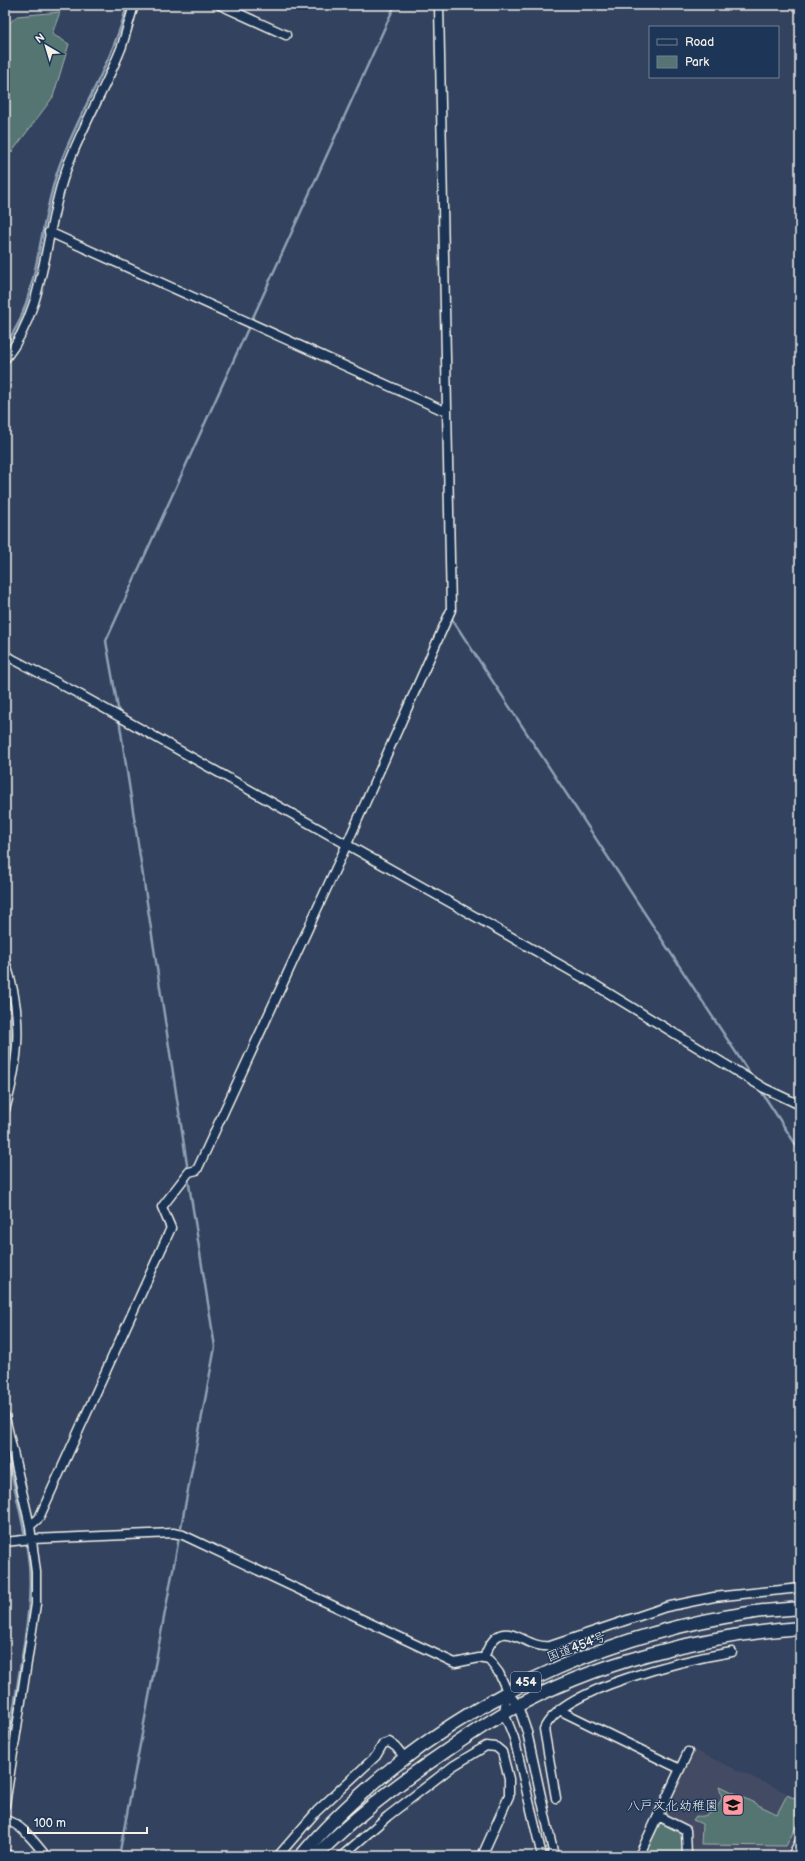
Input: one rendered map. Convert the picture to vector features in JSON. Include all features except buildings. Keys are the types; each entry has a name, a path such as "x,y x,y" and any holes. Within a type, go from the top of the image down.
{"highway":[{"name":"国道454号","path":"301,1856 366,1790 405,1758 442,1731 507,1691 552,1669 625,1642 689,1625 749,1613 800,1608"},
{"name":"454","path":"316,1856 383,1796 454,1746 504,1713 518,1706 576,1680 654,1653 727,1637 800,1628"}],"street":[{"path":"5,359 26,322 36,297 49,232 64,176 75,147 121,46 134,5"},
{"path":"220,5 286,35"},
{"path":"30,1526 39,1518 171,1228 162,1207 190,1172 197,1170 452,611 439,5"},
{"path":"49,232 440,409 447,410"},
{"path":"5,656 77,693 347,844 587,980 764,1088 800,1105"},
{"path":"5,961 13,985 19,1030 17,1052 5,1110"},
{"path":"5,1417 30,1526 36,1572 36,1604 5,1805"},
{"path":"5,1542 32,1539 173,1533 183,1535 455,1663 484,1658 489,1660 494,1665 507,1691 518,1706 534,1761 554,1856"},
{"path":"484,1658 491,1642 507,1633 513,1634 537,1645 550,1646 666,1607 714,1597 800,1588"},
{"path":"556,1798 544,1729 547,1720 559,1710 590,1692 638,1674 732,1652"},
{"path":"507,1691 504,1713 514,1738 542,1856"},
{"path":"559,1710 680,1769"},
{"path":"278,1856 317,1811 376,1756 383,1744 389,1742 396,1747 405,1758"},
{"path":"342,1856 394,1811 453,1766 486,1746 496,1747 502,1752 511,1788 510,1796 482,1856"},
{"path":"639,1856 688,1752"},
{"path":"5,1772 12,1764"},
{"path":"658,1816 686,1830 688,1856"},
{"path":"5,1820 12,1822 22,1829 46,1856"},
{"path":"792,1856 800,1840"}],"shaded area":[{"name":"八戸文化幼稚園","path":"692,1749 800,1799 800,1830 790,1851 786,1853 694,1853 690,1850 689,1825 665,1814 663,1811"}],"green space":[{"path":"60,12 52,34 69,44 53,97 12,152 5,153 5,27 17,16"},
{"path":"719,1786 777,1814 787,1795 800,1801 800,1819 786,1846 701,1845 702,1824 693,1820 696,1816 705,1816 709,1814 718,1806 722,1798"},
{"path":"659,1822 682,1833 683,1856 644,1856"}],"waterway":[{"path":"5,346 19,322 32,284 48,206 59,167 76,126 105,67 121,26 127,5"},
{"path":"119,714 106,641 395,5"},
{"path":"435,5 436,54"},
{"path":"447,589 448,612"},
{"path":"450,616 752,1077"},
{"path":"119,719 188,1171"},
{"path":"5,979 12,1017 12,1044 5,1082"},
{"path":"759,1088 800,1151"},
{"path":"119,1856 215,1347 188,1178"},
{"path":"5,1445 25,1534 30,1576 27,1626 5,1753"}],"place":[{"name":"八戸文化幼稚園","path":"733,1805"}]}
